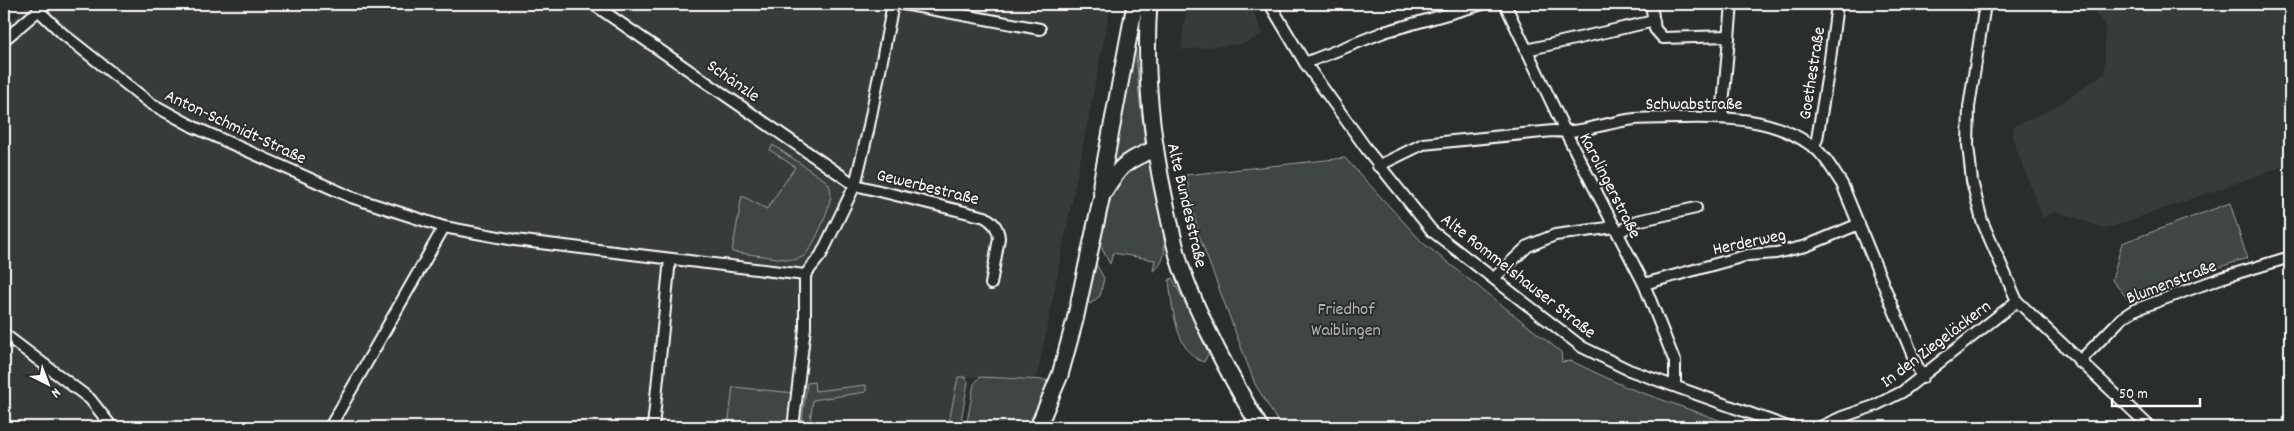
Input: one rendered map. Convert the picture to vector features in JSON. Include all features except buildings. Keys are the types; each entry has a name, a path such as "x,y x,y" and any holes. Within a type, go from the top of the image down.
{"main road":[{"path":"1038,427 1060,375 1076,320 1102,194 1101,184 1135,4"},
{"name":"Alte Bundesstraße","path":"1149,4 1148,87 1155,149 1182,267 1201,316 1225,366 1260,427"},
{"path":"1102,194 1117,171 1126,162 1155,149"}],"street":[{"name":"Schänzle","path":"593,4 854,185"},
{"name":"Gewerbestraße","path":"893,4 868,131 854,185 991,220 999,232 991,284"},
{"path":"903,4 1040,29"},
{"name":"Alte Rommelshauser Straße","path":"1270,4 1305,63 1378,166 1432,231 1582,347 1629,370 1788,427"},
{"path":"1305,63 1384,32 1483,4"},
{"name":"Karolingerstraße","path":"1506,4 1566,133 1644,284 1674,362 1675,386"},
{"path":"1651,4 1656,32 1663,38 1728,36"},
{"path":"1722,117 1732,4"},
{"name":"Goethestraße","path":"1813,147 1817,139 1830,67 1837,4"},
{"path":"1984,4 1969,106 1969,162 1982,221 2017,301 2079,362 2150,427"},
{"path":"4,40 42,7"},
{"name":"Anton-Schmidt-Straße","path":"42,7 63,34 150,103 194,127 352,197 444,227 515,240 806,275"},
{"path":"1526,50 1654,21"},
{"name":"Schwabstraße","path":"1378,166 1423,144 1553,131 1566,133 1635,119 1722,117 1751,120 1778,128 1796,136 1813,147 1830,164 1842,184 1922,378"},
{"path":"793,427 805,328 806,275 821,255 854,185"},
{"path":"1494,278 1528,246 1555,235 1616,230 1637,221 1696,208"},
{"name":"Herderweg","path":"1644,284 1748,255 1776,253 1806,246 1859,224"},
{"path":"330,427 444,227"},
{"name":"Blumenstraße","path":"2079,362 2122,318 2134,310 2202,284 2290,257"},
{"path":"653,427 670,259"},
{"name":"In den Ziegeläckern","path":"1820,427 1840,422 1889,400 1922,378 2017,301"},
{"path":"4,334 90,400 112,427"}],"shaded area":[{"path":"29,4 1111,4 1037,378 958,377 948,427 4,427 4,26"},
{"path":"1187,4 1250,4 1263,34 1243,44 1181,50"},
{"path":"2086,4 2290,4 2290,164 2106,229 2056,211 2043,218 2012,138 2014,126 2050,110 2105,73 2105,24"}],"green space":[{"path":"1135,39 1145,141 1141,147 1108,172"},
{"path":"773,145 826,181 830,187 831,194 827,212 818,234 804,256 793,260 732,252 742,196 767,209 795,167 770,150"},
{"name":"Friedhof Waiblingen","path":"1345,158 1423,243 1561,352 1562,362 1571,361 1626,387 1739,427 1281,427 1255,384 1198,233 1186,175"},
{"path":"1150,159 1164,236 1164,255 1159,266 1153,271 1155,260 1113,253 1110,264 1100,241 1112,193 1125,170"},
{"path":"2230,203 2247,258 2127,298 2112,280 2122,243"},
{"path":"1096,264 1104,278 1100,296 1090,304 1086,299"},
{"path":"1172,278 1207,345 1208,354 1204,362 1187,349 1181,339 1172,303 1169,280"},
{"path":"958,377 965,377 968,382 960,427 948,427"},
{"path":"980,377 1046,380 1048,386 1030,427 966,427 974,384"},
{"path":"814,382 815,391 866,385 866,392 813,400 809,427 801,427 807,383"},
{"path":"733,387 795,393 789,427 728,427"}]}
